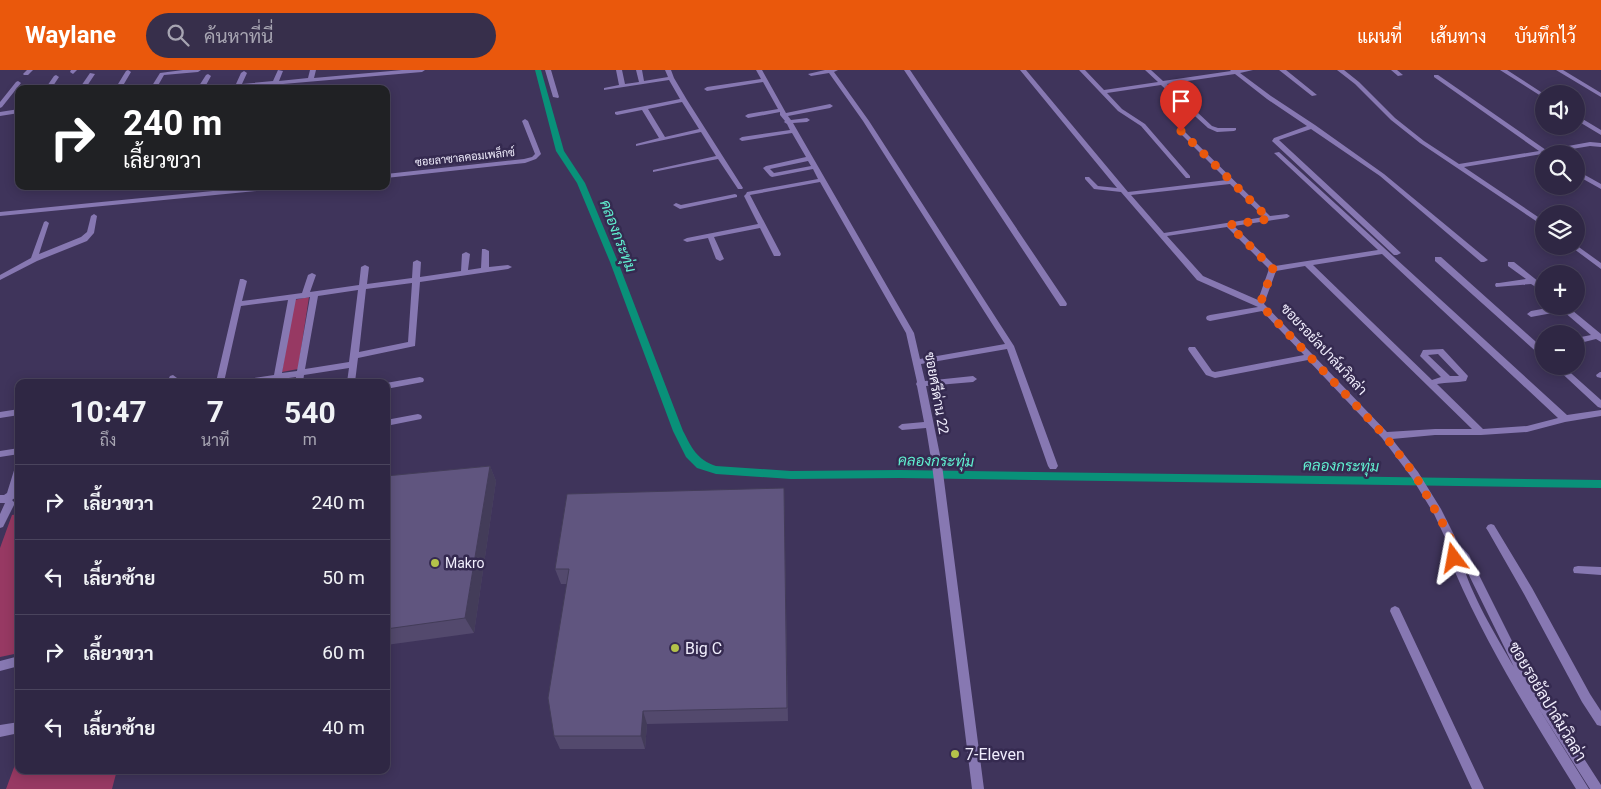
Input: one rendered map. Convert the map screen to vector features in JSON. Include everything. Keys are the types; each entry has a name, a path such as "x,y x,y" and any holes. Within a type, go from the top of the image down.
{"street":[{"path":"155,85 163,72 198,70"},
{"path":"310,80 313,70"},
{"path":"345,77 348,70"},
{"path":"247,85 422,70"},
{"path":"548,70 556,97"},
{"path":"619,70 622,86"},
{"path":"639,70 642,83"},
{"path":"668,70 684,100 763,225 777,254"},
{"name":"ซอยศรีด่าน 22","path":"758,70 910,333 937,465 978,789"},
{"path":"811,74 833,70 1010,346 1052,466"},
{"path":"907,70 1063,304"},
{"name":"ซอยรอยัลปาล์มวิลล่า","path":"1024,70 1124,192 1200,278 1263,306 1385,436 1415,475 1438,512 1454,546 1466,558 1521,671 1597,789"},
{"path":"1082,70 1120,110 1143,125 1188,177"},
{"path":"1148,70 1210,127 1217,130 1234,129"},
{"path":"1102,92 1250,70"},
{"path":"1282,70 1314,95"},
{"path":"1340,70 1408,131 1535,218"},
{"path":"1394,70 1400,74"},
{"path":"1503,70 1535,90"},
{"path":"1559,70 1601,95"},
{"path":"275,82 280,71"},
{"path":"1234,71 1263,94 1313,126 1382,175 1484,260"},
{"path":"120,85 128,72"},
{"path":"238,85 244,73"},
{"path":"85,85 92,74"},
{"path":"203,85 208,76"},
{"path":"1436,76 1535,145"},
{"path":"51,85 56,77"},
{"path":"606,89 671,78"},
{"path":"707,89 727,89 764,80"},
{"path":"0,106 15,86"},
{"path":"617,113 684,100"},
{"path":"784,116 830,106"},
{"path":"644,108 663,139"},
{"path":"0,114 15,112"},
{"path":"748,116 784,116 807,120"},
{"name":"ซอยลาซาลคอมเพล็กซ์","path":"390,176 525,161 534,158 538,154 524,121"},
{"path":"1585,123 1601,133"},
{"path":"1313,126 1275,141 1397,253"},
{"path":"638,145 703,130"},
{"path":"742,139 793,131"},
{"path":"1181,131 1269,219"},
{"path":"1584,145 1601,146"},
{"path":"1277,153 1564,419"},
{"path":"1460,166 1535,154"},
{"path":"655,171 719,157"},
{"path":"808,159 766,168 772,175 813,167"},
{"path":"1585,177 1601,187"},
{"path":"742,192 680,207 676,205 679,202 820,178"},
{"path":"1087,178 1096,188 1124,192 1230,182"},
{"path":"0,214 243,190"},
{"path":"0,278 34,259 88,236 94,216"},
{"path":"1162,235 1288,216"},
{"path":"34,259 46,222"},
{"path":"687,240 763,225"},
{"path":"1229,225 1273,269"},
{"path":"710,235 720,259"},
{"path":"485,251 485,270"},
{"path":"1273,269 1383,252"},
{"path":"464,272 466,254"},
{"path":"1585,255 1601,267"},
{"path":"1438,259 1535,346"},
{"path":"292,298 278,379 412,344 417,262"},
{"path":"1307,264 1481,432"},
{"path":"1511,264 1533,280"},
{"path":"351,379 365,267"},
{"path":"238,304 508,267"},
{"path":"1210,318 1263,306 1273,269"},
{"path":"299,379 312,275"},
{"path":"1499,285 1533,280"},
{"path":"221,379 243,281"},
{"path":"1531,314 1535,313"},
{"path":"1572,315 1599,338"},
{"path":"1585,339 1599,338"},
{"path":"917,362 1010,346"},
{"path":"1192,349 1209,373 1215,375 1310,357"},
{"path":"1430,383 1448,379 1463,379 1464,376 1440,351 1424,353 1424,356 1448,379"},
{"path":"1568,375 1601,405"},
{"path":"920,384 973,379"},
{"path":"390,385 420,380"},
{"path":"0,415 15,413"},
{"path":"1385,436 1435,432 1527,429 1564,419 1601,413"},
{"path":"390,422 418,418"},
{"path":"902,427 928,425"},
{"path":"0,454 15,452"},
{"path":"0,524 11,498 15,482"},
{"path":"1490,528 1528,591 1586,698 1601,721"},
{"name":"ซอยรอยัลปาล์มวิลล่า","path":"1454,546 1454,558 1480,616 1509,671 1583,789"},
{"path":"1578,570 1601,571"},
{"path":"1396,611 1478,789"},
{"path":"0,666 15,663"},
{"path":"0,731 15,728"}],"shaded area":[{"path":"309,297 298,369 282,372 294,300"},
{"path":"12,515 15,515 15,654 0,657 0,548"},
{"path":"15,765 15,774 116,774 112,789 6,789"}],"building":[{"name":"Makro","path":"490,466 465,618 390,628 390,476"},
{"name":"Big C","path":"784,488 787,708 643,711 641,736 554,736 548,698 569,569 555,569 567,494"}],"waterway":[{"name":"คลองกระทุ่ม","path":"538,70 560,151 581,183 614,262 678,431 690,454 701,465 716,470 791,475 900,474 1601,484"}],"place":[{"name":"Makro","path":"435,563"},
{"name":"Big C","path":"675,648"},
{"name":"7-Eleven","path":"955,754"}],"route":[{"path":"1181,131 1269,219 1229,225 1273,269 1260,304 1385,436 1415,475 1438,512 1454,546 1454,558"}]}
